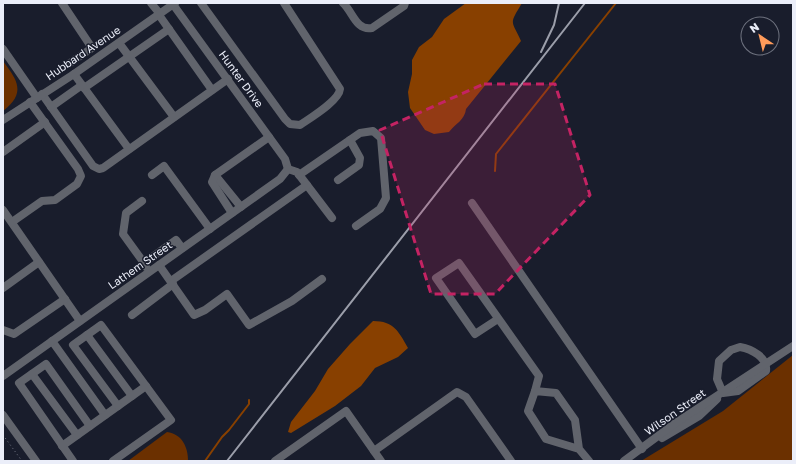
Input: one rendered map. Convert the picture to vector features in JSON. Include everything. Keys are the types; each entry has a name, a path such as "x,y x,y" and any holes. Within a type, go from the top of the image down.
{"street":[{"path":"62,3 92,48 67,65"},
{"path":"151,3 212,90"},
{"name":"Hubbard Avenue","path":"3,120 86,66 173,3"},
{"name":"Hunter Drive","path":"173,3 285,159 288,169"},
{"path":"204,4 285,119 290,124 300,125 335,99 340,92 340,88 284,3"},
{"path":"343,3 360,26 366,29 379,24 406,3"},
{"path":"51,107 169,29"},
{"path":"119,43 174,117"},
{"path":"3,48 36,98 45,122 78,169 81,176 77,184 55,200 42,201 12,222"},
{"path":"79,57 86,66"},
{"path":"74,74 129,149"},
{"path":"36,98 51,107 93,166 98,169 103,168 228,79"},
{"path":"3,152 45,122"},
{"path":"299,175 360,133 373,132 381,138 384,157 386,198 380,209 356,226"},
{"path":"232,213 212,182 215,175 269,137"},
{"path":"338,180 359,165 360,158 350,140"},
{"path":"152,175 164,166 210,229"},
{"path":"288,169 297,172 332,218"},
{"name":"Lathem Street","path":"3,376 280,179 288,169"},
{"path":"215,175 240,207"},
{"path":"132,315 172,283 307,185"},
{"path":"142,201 126,213 123,234 150,272"},
{"path":"472,203 642,448"},
{"path":"3,210 80,321"},
{"path":"144,263 176,240 182,248"},
{"path":"3,288 39,262"},
{"path":"498,319 475,334 436,278 459,263 539,376 528,411 546,439 579,449"},
{"path":"159,265 194,315 205,310 227,294 249,325 292,301 322,279"},
{"path":"3,330 14,334 65,299"},
{"path":"113,461 171,420 101,325 73,345 118,406"},
{"path":"87,335 132,396"},
{"path":"52,341 105,416"},
{"name":"Wilson Street","path":"624,461 642,448 683,428 697,418 723,393 793,346"},
{"path":"723,393 717,379 716,371 719,361 724,355 740,348 748,348 755,352 765,364"},
{"path":"73,461 19,383 46,364 90,426"},
{"path":"32,374 77,435"},
{"path":"62,446 146,386"},
{"path":"535,391 556,393 575,420 579,449 589,461"},
{"path":"374,451 457,392 466,397 511,461"},
{"path":"275,461 346,411 381,461"},
{"path":"3,415 36,461"}],"path":[{"path":"3,436 22,461"}],"highlighted area":[{"path":"484,84 555,84 590,195 495,294 431,294 380,130"}],"shaded area":[{"path":"466,3 522,3 513,19 513,25 521,41 466,109 464,116 459,122 449,132 434,134 425,130 410,108 408,92 412,74 412,60 419,47 432,37 444,19"},
{"path":"3,61 16,81 17,93 10,105 3,111"},
{"path":"373,321 386,323 395,328 408,348 398,357 375,368 361,386 335,406 291,433 288,432 291,422 315,391 328,369"},
{"path":"793,355 793,461 641,461 723,411"},
{"path":"167,432 177,435 183,442 187,451 188,461 128,461"}],"waterway":[{"path":"495,171 496,154 616,3"},
{"path":"205,461 222,437 249,404 249,400"}],"railway":[{"path":"541,52 554,25 559,3"},
{"path":"227,461 585,3"}]}
